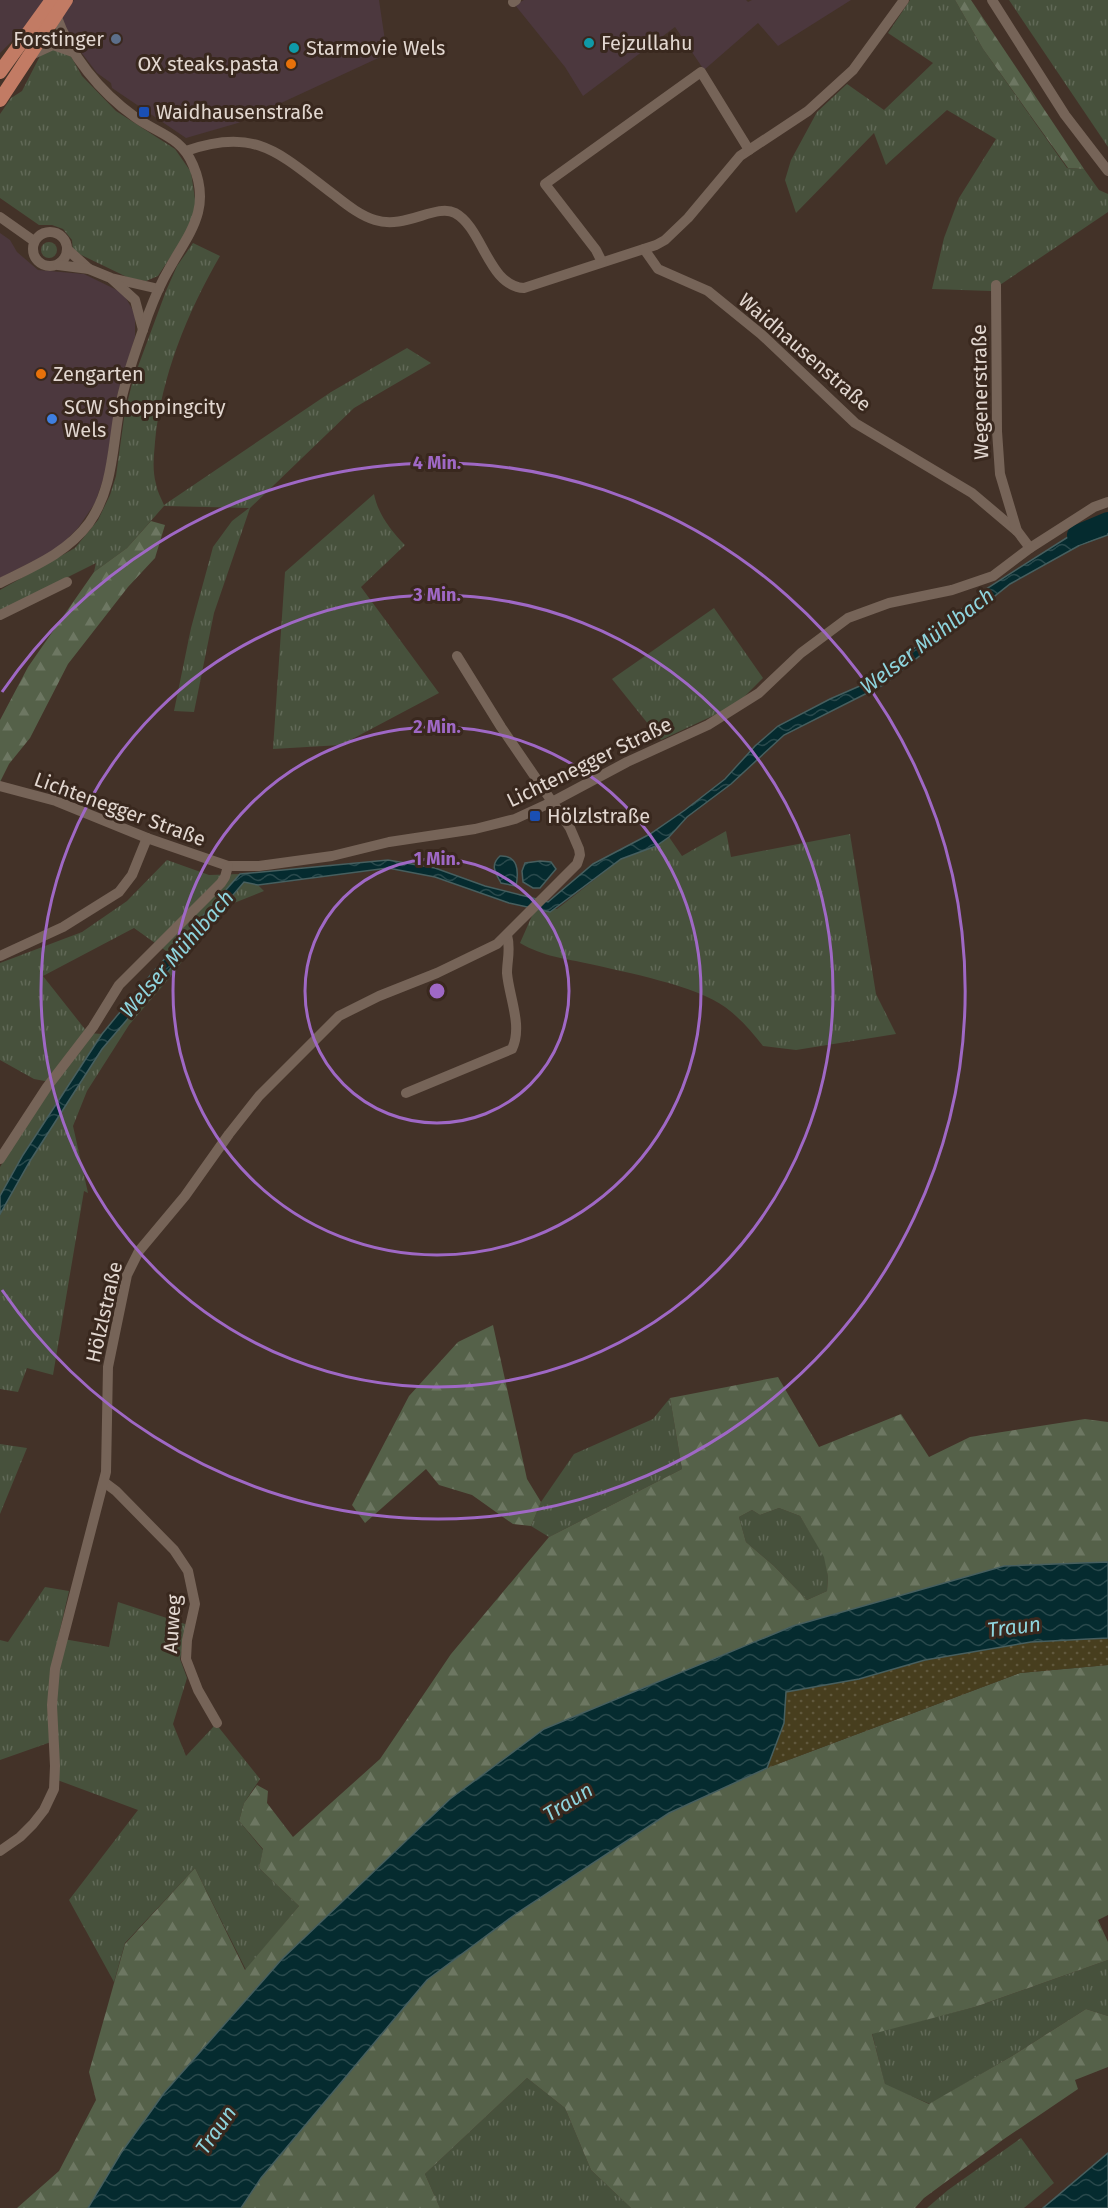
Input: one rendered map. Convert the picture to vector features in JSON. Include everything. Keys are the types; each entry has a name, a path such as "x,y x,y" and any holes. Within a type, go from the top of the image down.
{"main road":[{"path":"0,72 52,0"},
{"path":"0,100 66,0"}],"street":[{"path":"186,150 225,141 262,146 283,157 352,208 377,221 397,223 436,212 455,213 467,224 499,274 518,287 524,288 656,245 688,218 740,156 808,111 853,70 904,0"},
{"path":"992,0 1065,115 1108,171"},
{"path":"0,583 63,550 89,523 100,505 107,488 111,468 120,405 143,330 159,289 192,232 199,211 198,181 186,150 173,139 136,118 97,83 73,52 56,15"},
{"path":"26,58 53,45 73,52"},
{"path":"602,262 596,250 545,184 701,72 749,150"},
{"path":"0,217 34,241"},
{"path":"90,269 67,249 64,240 55,233 47,232 39,235 34,241 32,248 37,261 43,266 58,265 90,269 111,278 159,289"},
{"path":"58,265 63,261 67,249"},
{"name":"Waidhausenstraße","path":"644,249 658,269 708,291 761,334 855,423 972,492 1018,532 1030,548"},
{"path":"111,278 135,300 143,330"},
{"name":"Wegenerstraße","path":"996,285 996,431 1000,474 1018,532"},
{"path":"135,300 154,300"},
{"name":"Lichtenegger Straße","path":"0,786 56,801 147,838 228,866 259,866 332,856 389,842 475,829 515,819 716,719 759,693 801,653 848,618 889,603 952,590 993,576 1030,548 1094,507 1108,502"},
{"path":"0,615 67,582"},
{"path":"457,656 501,727 554,801"},
{"name":"Hölzlstraße","path":"0,1851 20,1838 33,1824 44,1810 54,1789 56,1766 52,1705 55,1669 104,1482 108,1456 106,1401 108,1367 127,1275 145,1242 185,1196 251,1105 339,1016 379,996 484,952 507,936 577,864 580,855 575,838 554,801"},
{"path":"0,956 63,927 119,892 132,875 147,838"},
{"path":"0,1159 47,1087 93,1027 119,985 221,883 228,866"},
{"path":"406,1093 512,1049 516,1041 516,1031 507,974 510,946 507,936"},
{"name":"Auweg","path":"104,1482 116,1491 174,1551 188,1571 195,1604 187,1640 186,1659 198,1690 217,1723"}],"shaded area":[{"path":"0,0 46,0 19,34 0,53"},
{"path":"74,0 379,0 387,54 238,123 186,138 112,88 111,83 97,73 68,35 60,19"},
{"path":"524,0 746,0 748,2 752,0 851,0 778,46 758,23 704,70 675,27 583,96 565,67 515,5"},
{"name":"SCW Shoppingcity Wels","path":"0,233 10,240 17,252 38,270 84,274 123,293 135,314 135,337 117,396 105,474 95,503 78,528 57,549 0,578"}],"green space":[{"path":"910,0 955,0 983,49 1067,168 1084,169 1099,190 1108,194 1108,212 991,291 932,289 944,238 959,198 996,139 947,110 886,165 874,133 796,213 785,180 791,160 817,112 847,84 884,110 933,63 888,33"},
{"path":"955,0 971,0 1084,169 1068,168 983,49"},
{"path":"1009,0 1108,0 1108,147"},
{"path":"54,26 82,76 116,111 175,149 191,172 196,206 188,230 158,276 146,281 129,278 73,251 72,240 63,229 52,225 39,225 0,198 0,114 11,98 22,91"},
{"path":"46,242 52,242 57,250 55,256 46,258 41,253 41,247"},
{"path":"193,243 220,256 177,346 163,394 155,442 154,468 157,487 164,505 331,392 407,348 431,363 354,408 250,508 214,613 194,712 174,711 191,628 213,547 232,521 249,508 164,506 127,548 94,572 96,563 0,611 0,590 75,548 98,520 116,476 125,411 133,380 166,291 177,266"},
{"path":"374,494 386,522 405,545 361,587 439,693 341,745 273,749 285,572"},
{"path":"151,521 165,525 155,558 128,587 68,664 30,738 9,764 0,782 0,720 28,667 94,572 127,548"},
{"path":"714,608 763,678 736,705 661,740 612,679"},
{"path":"726,831 731,857 850,834 876,994 896,1034 796,1050 763,1046 746,1025 713,999 679,986 546,954 520,943 535,909 557,909 621,859 656,846 669,837 682,856"},
{"path":"167,860 209,875 240,874 169,953 134,928 43,976 88,1033 102,1034 23,1154 0,1196 0,1167 55,1083 34,1079 0,1060 0,963 82,932 127,901"},
{"path":"244,882 258,885 264,891 229,905 196,942 172,975 129,1025 87,1091 73,1126 88,1193 84,1191 53,1375 27,1368 18,1392 0,1389 0,1214 30,1161 102,1049"},
{"path":"493,1325 527,1479 541,1502 531,1526 513,1524 472,1495 439,1485 426,1469 365,1523 352,1505 409,1396 458,1342"},
{"path":"778,1377 819,1447 901,1414 929,1457 970,1437 1085,1419 1108,1422 1108,1562 1004,1566 793,1626 544,1729 450,1799 282,1959 164,2093 121,2153 88,2208 17,2208 59,2171 96,2100 89,2072 125,1944 195,1868 245,1970 299,1906 259,1868 263,1849 239,1821 244,1803 257,1785 268,1791 267,1803 293,1837 380,1759 451,1654 549,1537 682,1469 670,1398","holes":["779,1508 800,1516 824,1557 828,1577 827,1591 807,1600 774,1566 746,1542 739,1517 752,1510 760,1515"]},
{"path":"670,1398 682,1469 549,1537 531,1526 541,1502 574,1454 653,1419"},
{"path":"0,1444 27,1448 0,1514"},
{"path":"779,1508 800,1516 825,1557 828,1577 827,1591 807,1600 774,1566 746,1542 739,1517 752,1510 760,1515"},
{"path":"45,1587 69,1591 58,1638 109,1647 118,1602 188,1625 180,1659 187,1678 173,1724 186,1756 216,1724 260,1779 244,1803 239,1821 263,1850 259,1868 299,1906 246,1970 195,1868 125,1943 114,1982 69,1900 138,1810 52,1778 51,1742 0,1760 0,1640 8,1642"},
{"path":"1108,1665 1108,1915 1098,1920 1108,1942 1108,1960 975,2007 872,2034 885,2084 929,2104 1012,2056 1086,2009 1108,2016 1108,2067 1075,2080 1078,2089 1004,2139 924,2198 915,2208 631,2208 591,2170 565,2108 527,2078 425,2174 440,2208 241,2208 261,2178 427,1980 517,1913 669,1813 767,1768 1020,1673"},
{"path":"1108,1960 1108,2016 1086,2009 930,2104 885,2085 872,2033 975,2007"},
{"path":"527,2078 565,2108 591,2170 631,2208 440,2208 425,2174"},
{"path":"1021,2138 1054,2183 1024,2208 927,2208 948,2190"}],"sand":[{"path":"1108,1638 1108,1665 1020,1673 767,1768 784,1723 786,1692 859,1679 925,1660 1031,1642"}],"water":[{"path":"1108,522 1108,535 1080,545 1010,584 883,685 784,735 731,784 687,817 669,837 656,846 621,859 550,912 509,903 435,877 388,868 258,885 244,882 102,1049 30,1161 0,1214 0,1196 23,1155 102,1034 153,972 240,874 388,860 435,868 485,886 548,902 593,864 650,834 685,810 725,779 755,746 778,726 830,699 878,678 986,589 1068,537"},
{"path":"500,856 506,856 514,861 517,870 516,886 501,883 495,872 495,862"},
{"path":"551,862 556,869 540,888 533,888 523,882 522,871 525,863"},
{"name":"Traun","path":"1108,1562 1108,1638 1031,1642 925,1660 859,1679 786,1692 784,1723 767,1768 669,1813 517,1913 427,1980 261,2178 241,2208 88,2208 121,2153 164,2093 282,1959 450,1799 544,1729 793,1626 1004,1566"},
{"path":"1108,2153 1108,2208 1043,2208"}],"waterway":[{"name":"Welser Mühlbach","path":"1077,535 1108,522"}],"place":[{"name":"Forstinger","path":"116,39"},
{"name":"Fejzullahu","path":"589,43"},
{"name":"Starmovie Wels","path":"294,48"},
{"name":"OX steaks.pasta","path":"291,64"},
{"name":"Waidhausenstraße","path":"144,112"},
{"name":"Zengarten","path":"41,374"},
{"name":"SCW Shoppingcity Wels","path":"52,419"},
{"name":"Hölzlstraße","path":"535,816"}]}
